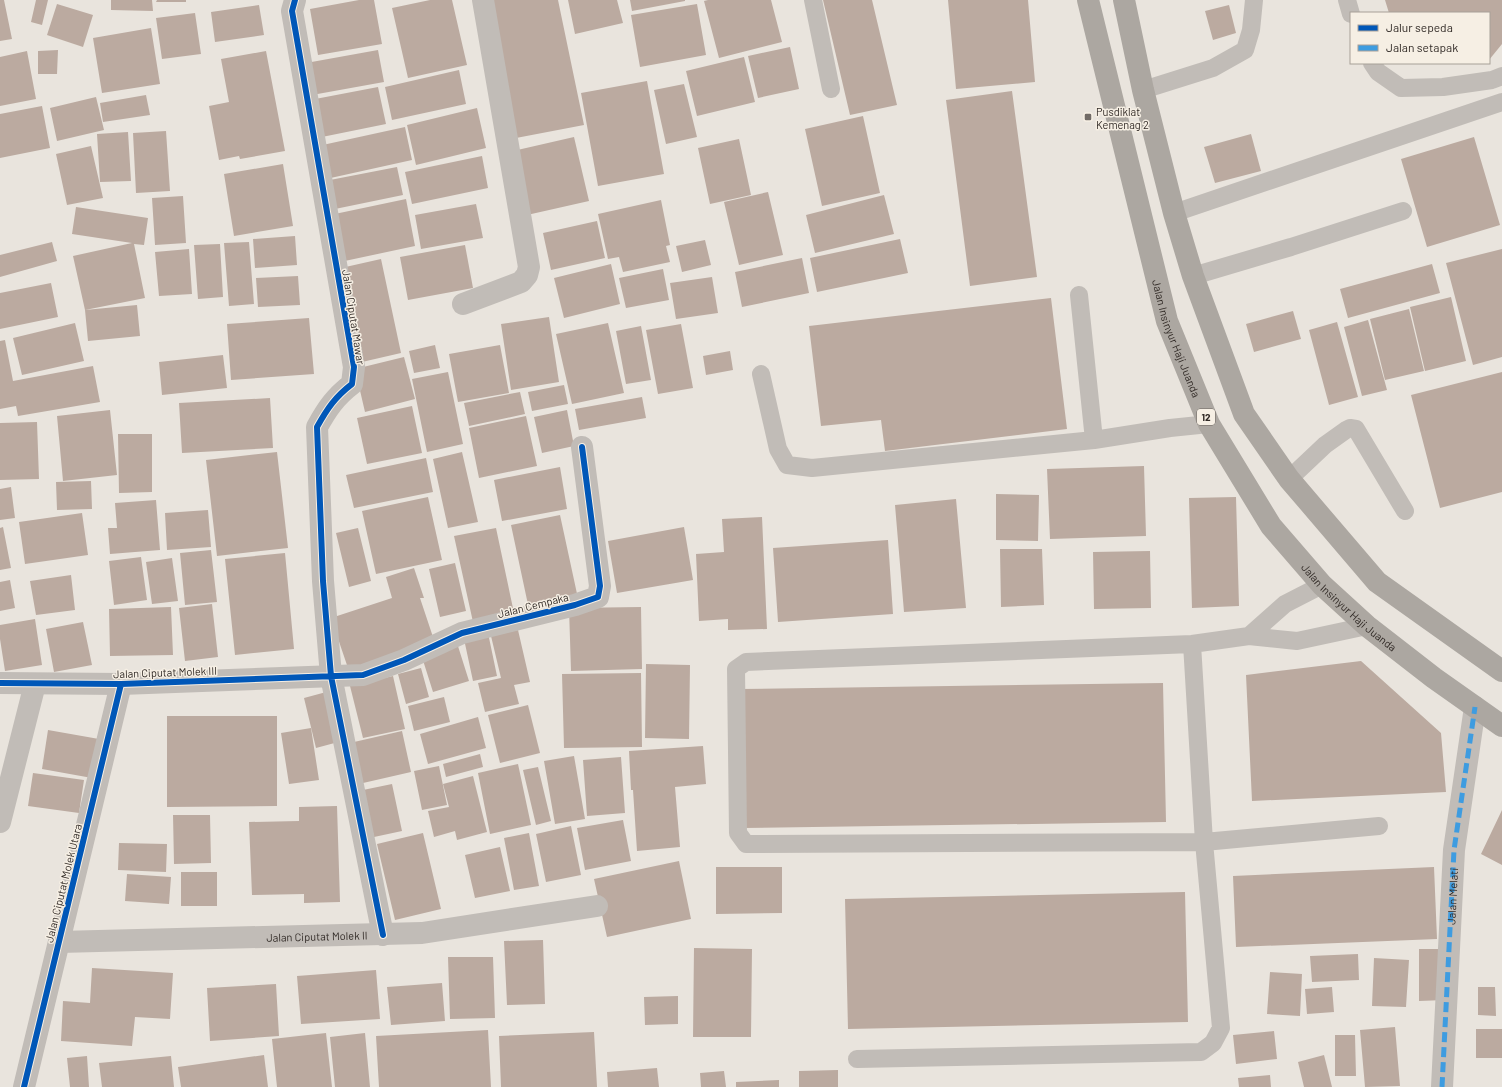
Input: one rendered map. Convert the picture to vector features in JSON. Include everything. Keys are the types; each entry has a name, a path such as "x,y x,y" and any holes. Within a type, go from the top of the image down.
{"highway":[{"name":"Jalan Insinyur Haji Juanda","path":"1088,0 1167,321 1209,424 1270,526 1322,585 1367,626 1434,678 1502,726"},
{"path":"1124,0 1143,90 1174,214 1193,276 1244,414 1290,479 1378,582 1502,671"}],"street":[{"name":"Jalan Ciputat Mawar","path":"295,0 292,11 354,367 352,384 327,408 317,427 323,581 331,676 384,935"},
{"path":"463,304 521,282 527,275 529,267 483,0"},
{"name":"Jalan Cempaka","path":"331,676 363,675 404,660 462,633 575,605 598,597 600,586 582,447"},
{"name":"Jalan Ciputat Molek III","path":"0,682 35,684 121,684 331,676"},
{"path":"0,822 35,684"},
{"name":"Jalan Ciputat Molek Utara","path":"24,1087 121,684"},
{"name":"Jalan Melati","path":"1442,1087 1454,850 1475,707"},
{"name":"Jalan Ciputat Molek II","path":"59,942 422,933 597,906"}],"lane":[{"path":"813,0 831,89"},
{"path":"1143,90 1213,68 1245,50 1251,30 1254,0"},
{"path":"1347,0 1350,12"},
{"path":"1373,64 1378,72 1402,88 1443,87 1492,80 1502,76"},
{"path":"1174,214 1502,102"},
{"path":"1193,276 1291,248 1403,211"},
{"path":"1078,295 1094,440"},
{"path":"761,374 778,449 787,464 812,468 1094,440 1170,428 1209,424"},
{"path":"1290,479 1325,445 1350,428 1356,429 1405,512"},
{"path":"1249,636 1285,604 1322,585"},
{"path":"1367,626 1297,641 1249,636 1192,644 746,662 736,669 738,833 746,844 1204,842 1379,826"},
{"path":"857,1059 1201,1052 1213,1042 1221,1028 1204,842 1192,644"}],"building":[{"path":"0,0 4,0 12,39 0,41"},
{"path":"36,0 48,0 42,25 31,22"},
{"path":"111,0 152,0 153,11 111,10"},
{"path":"157,0 186,0 186,2 156,2"},
{"path":"359,0 374,0 382,44 318,55 310,9"},
{"path":"430,0 452,0 467,65 408,78 392,8"},
{"path":"488,0 558,0 584,125 516,138"},
{"path":"568,0 617,0 623,23 575,34"},
{"path":"630,0 685,0 685,1 632,11"},
{"path":"771,0 782,42 719,58 704,1"},
{"path":"823,0 872,0 897,105 850,115"},
{"path":"948,0 1028,0 1035,82 956,89"},
{"path":"1385,0 1502,0 1502,44 1490,59 1490,12 1389,12"},
{"path":"57,4 93,15 83,47 47,35"},
{"path":"697,4 706,55 640,67 631,15"},
{"path":"259,5 264,35 215,42 211,12"},
{"path":"1229,5 1236,33 1213,40 1205,11"},
{"path":"195,13 201,54 162,59 156,18"},
{"path":"151,28 160,84 102,93 93,38"},
{"path":"790,47 799,89 758,98 748,56"},
{"path":"58,50 57,74 38,74 38,51"},
{"path":"378,50 384,82 312,95 306,63"},
{"path":"27,51 36,99 0,106 0,57"},
{"path":"266,51 285,151 240,159 239,156 219,160 209,106 229,102 221,59"},
{"path":"744,57 755,102 697,116 686,71"},
{"path":"459,70 466,104 392,120 385,87"},
{"path":"647,81 664,174 598,186 581,93"},
{"path":"684,84 697,137 666,144 654,90"},
{"path":"378,87 386,124 317,138 310,100"},
{"path":"1012,91 1037,277 970,286 946,100"},
{"path":"146,95 150,115 103,122 100,103"},
{"path":"96,97 104,130 57,141 50,108"},
{"path":"42,106 50,148 0,158 0,114"},
{"path":"477,108 486,148 416,165 407,125"},
{"path":"863,116 880,193 822,206 805,129"},
{"path":"405,127 412,160 326,179 318,146"},
{"path":"166,131 170,191 136,193 133,133"},
{"path":"128,132 131,181 100,182 97,134"},
{"path":"1251,134 1261,171 1215,183 1204,147"},
{"path":"574,137 589,201 527,215 513,151"},
{"path":"1474,137 1500,225 1427,247 1401,159"},
{"path":"739,139 751,195 710,204 698,148"},
{"path":"91,146 103,198 67,205 56,154"},
{"path":"482,156 488,188 412,204 405,172"},
{"path":"283,164 293,226 234,236 224,174"},
{"path":"397,167 403,195 335,209 330,180"},
{"path":"768,192 783,255 739,265 724,202"},
{"path":"884,195 894,234 815,253 806,215"},
{"path":"183,196 186,243 155,245 152,198"},
{"path":"406,199 415,246 340,262 330,215"},
{"path":"661,200 670,245 666,246 670,262 623,272 619,257 608,259 598,214"},
{"path":"476,204 483,238 421,249 415,215"},
{"path":"76,207 148,218 144,245 134,244 145,298 85,310 73,256 132,243 72,234"},
{"path":"597,221 605,258 551,270 543,233"},
{"path":"295,236 297,265 255,268 253,239"},
{"path":"900,239 908,273 817,292 810,258"},
{"path":"705,240 711,265 682,272 676,246"},
{"path":"52,242 57,261 0,277 0,255"},
{"path":"249,242 254,304 229,306 224,243"},
{"path":"220,244 223,297 198,299 194,245"},
{"path":"465,245 473,288 408,300 400,257"},
{"path":"189,249 192,294 159,296 155,252"},
{"path":"1502,249 1502,357 1473,365 1446,263"},
{"path":"802,258 809,293 742,307 735,272"},
{"path":"381,259 401,353 362,362 341,268"},
{"path":"611,264 620,304 564,318 554,278"},
{"path":"1432,264 1440,293 1348,318 1340,289"},
{"path":"663,269 669,300 626,308 619,278"},
{"path":"298,276 300,305 258,307 256,278"},
{"path":"712,277 718,313 676,319 670,283"},
{"path":"51,283 58,317 0,329 0,293"},
{"path":"1451,297 1466,361 1425,371 1410,307"},
{"path":"1051,298 1067,429 885,451 881,420 821,426 809,326"},
{"path":"137,305 140,336 88,341 85,310"},
{"path":"1409,309 1424,371 1385,380 1370,319"},
{"path":"1293,311 1301,339 1254,352 1246,324"},
{"path":"549,317 559,382 511,390 501,324"},
{"path":"309,318 314,374 231,380 227,324"},
{"path":"1368,320 1387,390 1362,396 1344,327"},
{"path":"1337,322 1358,397 1329,405 1309,330"},
{"path":"75,323 84,361 22,375 13,338"},
{"path":"608,323 624,393 572,404 556,334"},
{"path":"681,324 693,388 658,394 646,330"},
{"path":"641,326 651,380 626,384 616,331"},
{"path":"5,340 13,381 93,366 100,402 18,416 16,406 0,409 0,341"},
{"path":"435,345 440,368 414,373 409,351"},
{"path":"500,345 509,393 458,402 449,354"},
{"path":"730,351 733,370 706,375 703,356"},
{"path":"223,355 227,388 162,395 159,362"},
{"path":"404,357 415,399 365,412 355,369"},
{"path":"448,372 463,444 427,452 412,379"},
{"path":"1502,372 1502,492 1440,508 1411,395"},
{"path":"564,385 568,404 532,411 528,392"},
{"path":"520,392 525,414 469,426 464,403"},
{"path":"642,397 646,418 579,430 575,409"},
{"path":"270,398 273,448 182,453 179,403"},
{"path":"412,406 422,453 367,464 357,418"},
{"path":"110,410 117,475 63,481 57,416"},
{"path":"567,410 574,446 542,453 534,417"},
{"path":"526,416 537,466 479,478 469,428"},
{"path":"37,422 39,479 0,480 0,423"},
{"path":"118,434 152,434 152,492 119,493"},
{"path":"277,452 288,548 217,556 206,460"},
{"path":"462,452 478,522 448,528 433,459"},
{"path":"426,458 433,492 354,508 346,475"},
{"path":"1144,466 1146,536 1050,539 1047,469"},
{"path":"560,467 567,509 502,521 494,480"},
{"path":"91,481 92,509 57,510 56,482"},
{"path":"11,487 15,518 0,520 0,489"},
{"path":"996,494 1039,495 1038,541 996,540"},
{"path":"428,497 442,560 376,574 362,511"},
{"path":"1236,497 1239,606 1192,608 1189,498"},
{"path":"956,499 966,608 904,612 895,505"},
{"path":"156,500 160,550 110,554 108,528 117,528 115,503"},
{"path":"208,510 211,547 167,550 165,513"},
{"path":"82,513 88,555 25,564 19,522"},
{"path":"560,515 579,603 530,614 511,525"},
{"path":"762,517 767,629 728,630 728,619 699,621 696,554 724,552 722,519"},
{"path":"3,527 11,568 0,570 0,528"},
{"path":"684,527 693,580 617,593 608,541"},
{"path":"358,528 371,581 349,587 336,533"},
{"path":"496,528 514,613 473,622 454,536"},
{"path":"888,540 893,614 778,622 773,548"},
{"path":"1000,549 1042,549 1044,605 1001,607"},
{"path":"211,550 217,602 185,605 180,553"},
{"path":"1150,551 1151,608 1094,609 1093,552"},
{"path":"285,553 294,649 235,655 225,559"},
{"path":"141,557 147,600 114,605 109,561"},
{"path":"172,558 178,601 152,604 146,562"},
{"path":"455,563 466,611 440,617 429,569"},
{"path":"414,568 424,598 420,598 435,643 349,671 331,618 392,598 386,577"},
{"path":"71,575 75,610 36,615 30,581"},
{"path":"10,580 15,608 0,611 0,582"},
{"path":"212,604 218,657 185,661 179,608"},
{"path":"171,607 173,655 110,656 109,609"},
{"path":"641,607 642,669 571,671 569,608"},
{"path":"35,619 42,665 5,671 0,639 0,625"},
{"path":"83,622 92,665 54,672 46,629"},
{"path":"518,630 530,682 514,685 519,704 485,712 478,683 501,678 491,636"},
{"path":"488,633 497,676 473,681 464,639"},
{"path":"457,643 469,681 433,692 421,654"},
{"path":"1361,661 1441,733 1446,792 1252,801 1246,675"},
{"path":"646,664 690,665 689,739 645,738"},
{"path":"421,668 429,697 406,704 398,674"},
{"path":"641,673 642,747 564,748 562,674"},
{"path":"393,676 405,729 363,738 350,686"},
{"path":"1163,683 1166,822 743,828 740,689"},
{"path":"330,691 342,741 316,748 304,698"},
{"path":"444,697 450,722 414,731 408,706"},
{"path":"528,705 540,753 500,763 488,715"},
{"path":"167,716 277,716 277,806 167,807"},
{"path":"478,717 486,748 428,764 420,734"},
{"path":"311,728 319,780 289,784 281,733"},
{"path":"48,730 99,739 92,778 42,769"},
{"path":"402,731 411,772 363,783 354,742"},
{"path":"703,746 706,784 675,787 680,847 637,851 629,751"},
{"path":"480,754 483,767 446,777 443,764"},
{"path":"574,756 585,819 555,824 544,761"},
{"path":"621,757 625,813 587,816 583,760"},
{"path":"518,764 531,825 490,834 478,773"},
{"path":"439,766 447,805 422,810 414,771"},
{"path":"538,767 551,821 536,825 523,770"},
{"path":"33,773 84,780 79,813 28,806"},
{"path":"473,776 487,832 457,840 455,831 434,837 428,811 449,807 443,784"},
{"path":"392,784 402,831 374,837 363,790"},
{"path":"337,806 340,902 304,903 304,894 252,895 249,822 299,821 299,807"},
{"path":"1502,810 1502,865 1481,854"},
{"path":"173,815 210,815 211,863 174,864"},
{"path":"623,820 631,861 585,870 577,828"},
{"path":"571,826 581,875 546,882 536,834"},
{"path":"423,833 441,909 395,920 377,844"},
{"path":"529,833 539,886 514,890 504,838"},
{"path":"119,843 167,844 166,872 118,870"},
{"path":"500,847 510,891 475,898 465,855"},
{"path":"679,861 691,919 607,937 594,879"},
{"path":"716,867 782,867 782,913 716,914"},
{"path":"1434,867 1437,939 1236,947 1233,876"},
{"path":"181,872 217,872 217,906 181,906"},
{"path":"127,874 171,877 169,904 125,901"},
{"path":"1185,892 1188,1022 848,1029 845,899"},
{"path":"543,940 545,1004 507,1005 504,941"},
{"path":"694,948 752,949 751,1037 693,1037"},
{"path":"1419,949 1444,949 1445,1000 1419,1001"},
{"path":"1358,954 1359,980 1312,982 1310,956"},
{"path":"448,957 493,957 495,1018 450,1019"},
{"path":"1374,958 1409,960 1406,1007 1372,1006"},
{"path":"92,968 173,973 170,1019 135,1017 132,1046 61,1041 63,1001 90,1003"},
{"path":"376,970 380,1019 301,1024 297,976"},
{"path":"1270,972 1302,974 1300,1016 1267,1014"},
{"path":"442,983 445,1021 391,1025 387,987"},
{"path":"276,984 279,1036 210,1041 207,988"},
{"path":"1332,987 1334,1012 1307,1014 1305,989"},
{"path":"1478,987 1495,987 1496,1016 1478,1015"},
{"path":"678,996 678,1024 645,1025 644,997"},
{"path":"1395,1027 1400,1086 1365,1087 1360,1030"},
{"path":"1476,1029 1502,1029 1502,1058 1476,1058"},
{"path":"488,1030 491,1087 379,1087 376,1036"},
{"path":"1274,1031 1277,1059 1236,1064 1233,1035"},
{"path":"594,1032 597,1087 501,1087 499,1036"},
{"path":"326,1033 332,1087 277,1087 272,1039"},
{"path":"365,1033 370,1087 335,1087 330,1037"},
{"path":"1335,1035 1355,1035 1356,1076 1335,1076"},
{"path":"264,1055 268,1087 181,1087 178,1067"},
{"path":"1324,1055 1332,1087 1304,1087 1298,1062"},
{"path":"87,1056 89,1087 70,1087 67,1058"},
{"path":"171,1056 174,1087 102,1087 99,1063"},
{"path":"657,1068 659,1087 608,1087 607,1072"},
{"path":"838,1070 838,1087 799,1087 799,1071"},
{"path":"724,1071 726,1087 701,1087 700,1073"},
{"path":"1270,1075 1271,1087 1239,1087 1238,1078"},
{"path":"779,1080 779,1087 736,1087 736,1082"}],"marked path":[{"path":"1442,1087 1454,850 1475,707"}],"cycle path":[{"path":"295,0 292,11 354,367 352,384 332,404 317,427 323,581 331,676 383,935"},
{"path":"0,683 121,684 363,675 404,660 462,633 575,605 598,597 600,586 582,447"},
{"path":"24,1087 121,684"}],"place":[{"name":"Pusdiklat Kemenag 2","path":"1088,117"}]}
